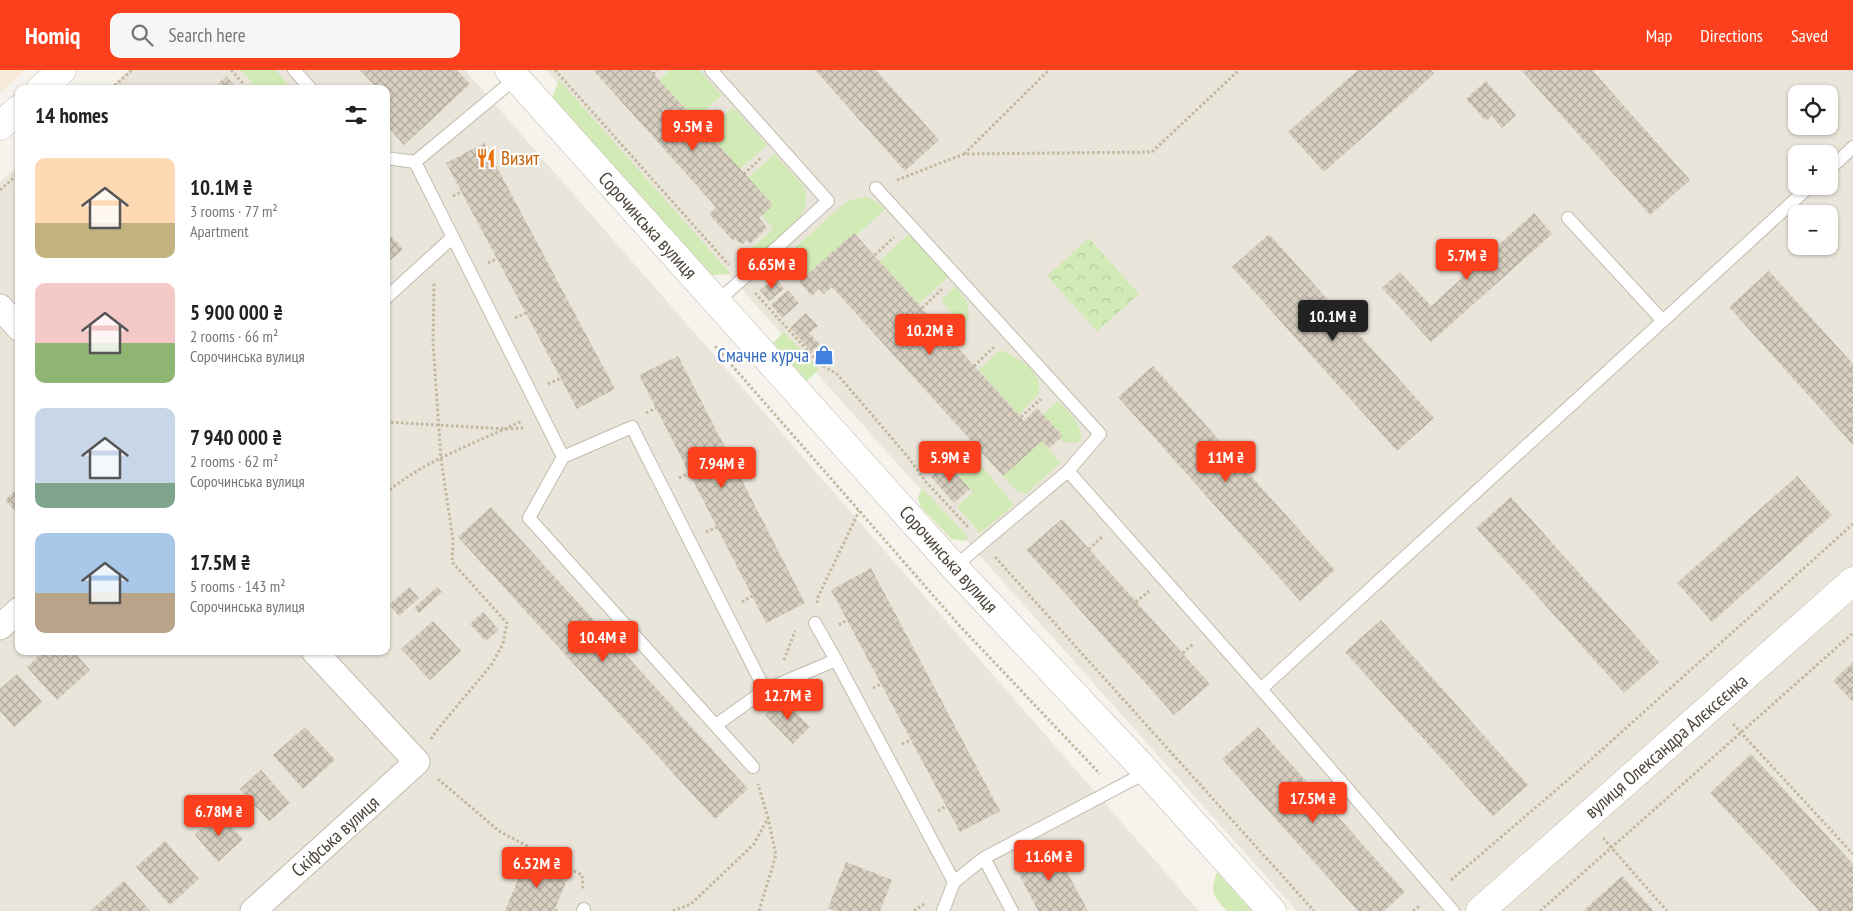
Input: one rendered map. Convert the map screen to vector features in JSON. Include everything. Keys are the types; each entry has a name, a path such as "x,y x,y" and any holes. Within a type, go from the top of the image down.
{"street":[{"path":"45,85 62,70"},
{"name":"Сорочинська вулиця","path":"513,74 954,566 1147,772 1272,911"},
{"path":"0,126 15,113"},
{"path":"0,307 15,324"},
{"name":"вулиця Олександра Алєксєєнка","path":"1482,910 1853,581"},
{"path":"0,627 15,614"},
{"path":"318,655 417,762"},
{"name":"Скіфська вулиця","path":"253,911 417,762"}],"lane":[{"path":"294,70 308,85"},
{"path":"711,70 828,201 717,302"},
{"path":"390,159 415,162 513,74"},
{"path":"1838,161 1853,147"},
{"path":"415,162 563,457"},
{"path":"876,188 1100,434 1068,471 954,566"},
{"path":"1262,689 1800,195"},
{"path":"1568,218 1663,321"},
{"path":"390,294 453,237"},
{"path":"753,767 529,518 563,457 632,427 765,690"},
{"path":"1068,471 1262,689 1453,911"},
{"path":"815,623 954,882"},
{"path":"716,725 765,690 836,660"},
{"path":"943,911 954,882 984,858 1147,772"},
{"path":"984,858 1012,911"}],"path":[{"path":"115,85 132,70"},
{"path":"231,70 244,85"},
{"path":"555,70 820,364 837,374 908,457 926,482 1314,911"},
{"path":"653,74 657,70"},
{"path":"964,154 1049,70"},
{"path":"876,188 964,154 1152,152 1239,70"},
{"path":"0,190 15,177"},
{"path":"874,255 908,224"},
{"path":"435,254 433,343 441,459 453,540 452,562 507,623 503,644 492,664 437,730 417,762 499,831 582,876 583,910"},
{"path":"922,308 956,276"},
{"path":"974,366 1009,334"},
{"path":"710,340 959,625 1114,789"},
{"path":"1021,417 1056,385"},
{"path":"390,490 399,482 441,459 541,413"},
{"path":"390,422 506,429 548,428"},
{"path":"813,604 860,511"},
{"path":"1413,911 1576,773 1853,524"},
{"path":"815,623 818,597"},
{"path":"765,690 780,670 798,624"},
{"path":"1540,911 1853,632"},
{"path":"1714,704 1853,854"},
{"path":"753,767 768,818 776,855 759,911"},
{"path":"673,911 691,904 754,844 768,818"},
{"path":"1585,818 1667,911"}],"shaded area":[{"path":"0,70 25,70 0,93"},
{"path":"129,70 465,70 1199,911 0,911 0,182 15,169 15,655 390,655 390,85 112,85"},
{"path":"546,70 1853,70 1853,911 1297,911"}],"green space":[{"path":"241,70 275,70 288,85 254,85"},
{"path":"670,70 699,70 722,95 695,120 659,80"},
{"path":"559,80 731,274 712,275 553,99"},
{"path":"733,107 767,145 740,169 706,132"},
{"path":"775,154 803,186 806,197 805,207 800,217 785,234 759,255 752,248 773,229 762,215 748,178"},
{"path":"867,197 886,208 857,235 854,233 799,282 780,261 844,204 851,200"},
{"path":"909,234 948,277 919,304 879,261"},
{"path":"1089,238 1139,294 1097,331 1047,276"},
{"path":"955,286 968,305 969,315 964,327 941,301"},
{"path":"784,332 819,369 807,381 773,343"},
{"path":"1000,350 1021,361 1037,378 1039,393 1019,415 979,370"},
{"path":"1058,401 1077,423 1081,440 1076,443 1063,442 1043,414"},
{"path":"1042,441 1060,463 1026,494 1017,491 1003,476"},
{"path":"973,463 980,464 1014,505 980,533 957,507 973,492 958,476"},
{"path":"922,488 968,537 964,541 951,539 920,506 918,497"},
{"path":"1217,872 1252,911 1227,911 1222,906 1215,897 1213,889"}],"building":[{"path":"360,70 457,70 470,84 404,145 390,129 390,85 374,85"},
{"path":"650,70 773,205 759,218 767,228 750,244 747,240 741,244 736,238 733,241 709,214 716,207 594,71"},
{"path":"815,70 876,70 939,140 905,171"},
{"path":"1358,70 1431,70 1434,74 1324,172 1288,132"},
{"path":"1521,70 1592,70 1690,180 1650,215"},
{"path":"226,76 234,85 217,85"},
{"path":"1486,81 1516,115 1502,128 1492,116 1486,121 1466,99"},
{"path":"484,143 615,389 577,409 446,163"},
{"path":"1534,213 1552,234 1431,342 1382,288 1400,272 1431,306"},
{"path":"854,233 1024,421 1037,408 1063,436 1049,448 1042,441 1003,476 832,287 824,294 819,289 812,296 799,282"},
{"path":"1269,234 1434,418 1397,451 1232,267"},
{"path":"390,235 403,249 390,260"},
{"path":"1769,271 1853,364 1853,445 1729,307"},
{"path":"776,278 784,289 769,301 760,290"},
{"path":"788,290 799,303 782,318 771,305"},
{"path":"806,313 818,326 809,333 820,344 812,352 790,328"},
{"path":"678,356 805,603 766,623 639,375"},
{"path":"1153,366 1335,570 1300,601 1118,397"},
{"path":"947,463 970,489 954,503 931,477"},
{"path":"1797,476 1832,515 1712,622 1677,583"},
{"path":"15,491 15,511 5,500"},
{"path":"1511,497 1659,662 1624,693 1476,528"},
{"path":"491,507 748,789 715,819 458,537"},
{"path":"1062,519 1210,684 1174,715 1026,550"},
{"path":"871,568 1000,811 960,832 831,590"},
{"path":"409,587 419,598 399,616 390,604"},
{"path":"437,587 442,592 419,613 414,608"},
{"path":"483,612 499,630 486,641 470,624"},
{"path":"1381,620 1528,785 1493,816 1345,652"},
{"path":"433,621 461,651 430,680 401,649"},
{"path":"40,655 77,655 90,670 57,700 27,667"},
{"path":"1853,662 1853,702 1833,681"},
{"path":"17,674 42,702 14,727 0,711 0,689"},
{"path":"782,698 810,727 793,744 765,715"},
{"path":"305,727 335,760 303,789 273,755"},
{"path":"1258,727 1405,892 1384,911 1358,911 1222,759"},
{"path":"1751,754 1853,864 1853,911 1819,911 1710,793"},
{"path":"261,770 290,803 269,821 240,789"},
{"path":"219,813 243,839 218,862 195,835"},
{"path":"165,841 199,879 170,905 136,867"},
{"path":"1052,844 1088,911 1038,911 1014,864"},
{"path":"526,860 568,877 554,911 505,911"},
{"path":"846,862 892,880 880,911 835,911 828,908"},
{"path":"1622,876 1654,911 1583,911"},
{"path":"124,881 150,911 90,911"}],"place":[{"name":"Визит","path":"486,158"},
{"name":"Смачне курча","path":"824,355"}]}
